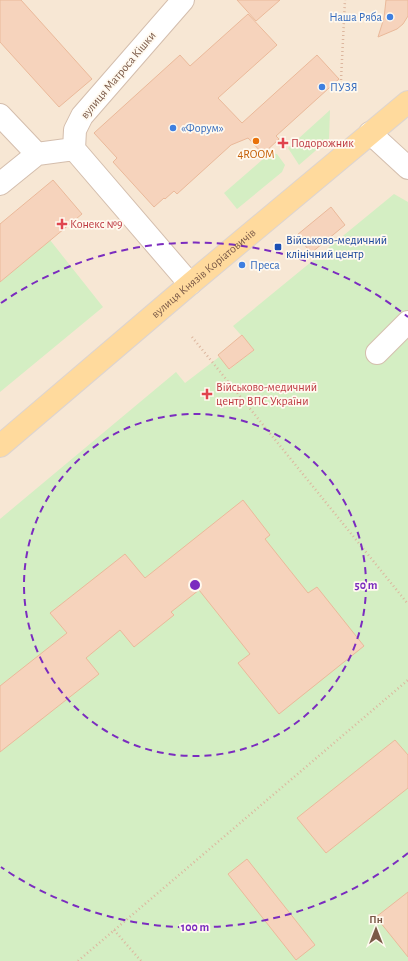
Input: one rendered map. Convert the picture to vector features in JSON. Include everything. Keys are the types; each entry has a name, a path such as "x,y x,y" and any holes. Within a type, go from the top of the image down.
{"main road":[{"name":"вулиця Князів Коріатовичів","path":"0,446 190,284 408,102"}],"street":[{"name":"вулиця Матроса Кішки","path":"74,149 75,130 82,116 183,0"},
{"path":"0,115 37,154"},
{"path":"370,133 408,168"},
{"path":"0,184 37,154 74,149 190,284"},
{"path":"377,352 408,322"}],"path":[{"path":"341,80 345,0"},
{"path":"192,337 408,604"},
{"path":"78,961 408,680"},
{"path":"114,930 141,961"}],"shaded area":[{"path":"0,0 408,0 408,961 0,961"}],"green space":[{"path":"330,110 329,139 299,165 288,148"},
{"path":"270,153 277,154 285,165 282,172 237,209 224,193"},
{"path":"394,194 408,202 408,961 0,961 0,519 176,372 185,383 219,357 230,369 254,350 233,326"},
{"path":"50,240 103,307 0,392 0,282"}],"building":[{"path":"0,0 21,0 92,79 59,107 0,42"},
{"path":"237,0 280,0 256,21"},
{"path":"386,0 408,0 408,16 403,24 397,29 378,37 384,18"},
{"path":"248,14 277,45 218,98 242,123 317,55 339,79 276,136 279,139 263,154 248,138 231,145 177,194 174,191 154,207 113,162 117,158 94,133 180,55 190,66"},
{"path":"53,180 82,214 0,282 0,224"},
{"path":"331,207 345,225 311,253 297,235"},
{"path":"242,335 254,350 229,369 218,355"},
{"path":"243,500 270,535 265,539 308,593 317,587 364,646 279,714 238,663 250,654 199,590 171,612 174,615 134,647 120,630 86,658 99,674 0,752 0,686 67,633 50,613 125,554 145,578"},
{"path":"395,740 408,755 408,788 326,853 297,818"},
{"path":"247,859 315,945 296,960 228,874"},
{"path":"408,892 408,957 376,917"}],"place":[{"name":"Наша Ряба","path":"390,17"},
{"name":"ПУЗЯ","path":"322,87"},
{"name":"«Форум»","path":"173,128"},
{"name":"4ROOM","path":"256,141"},
{"name":"Подорожник","path":"283,143"},
{"name":"Конекс №9","path":"62,224"},
{"name":"Військово-медичний клінічний центр","path":"278,247"},
{"name":"Преса","path":"242,265"},
{"name":"Військово-медичний центр ВПС України","path":"207,394"}]}
